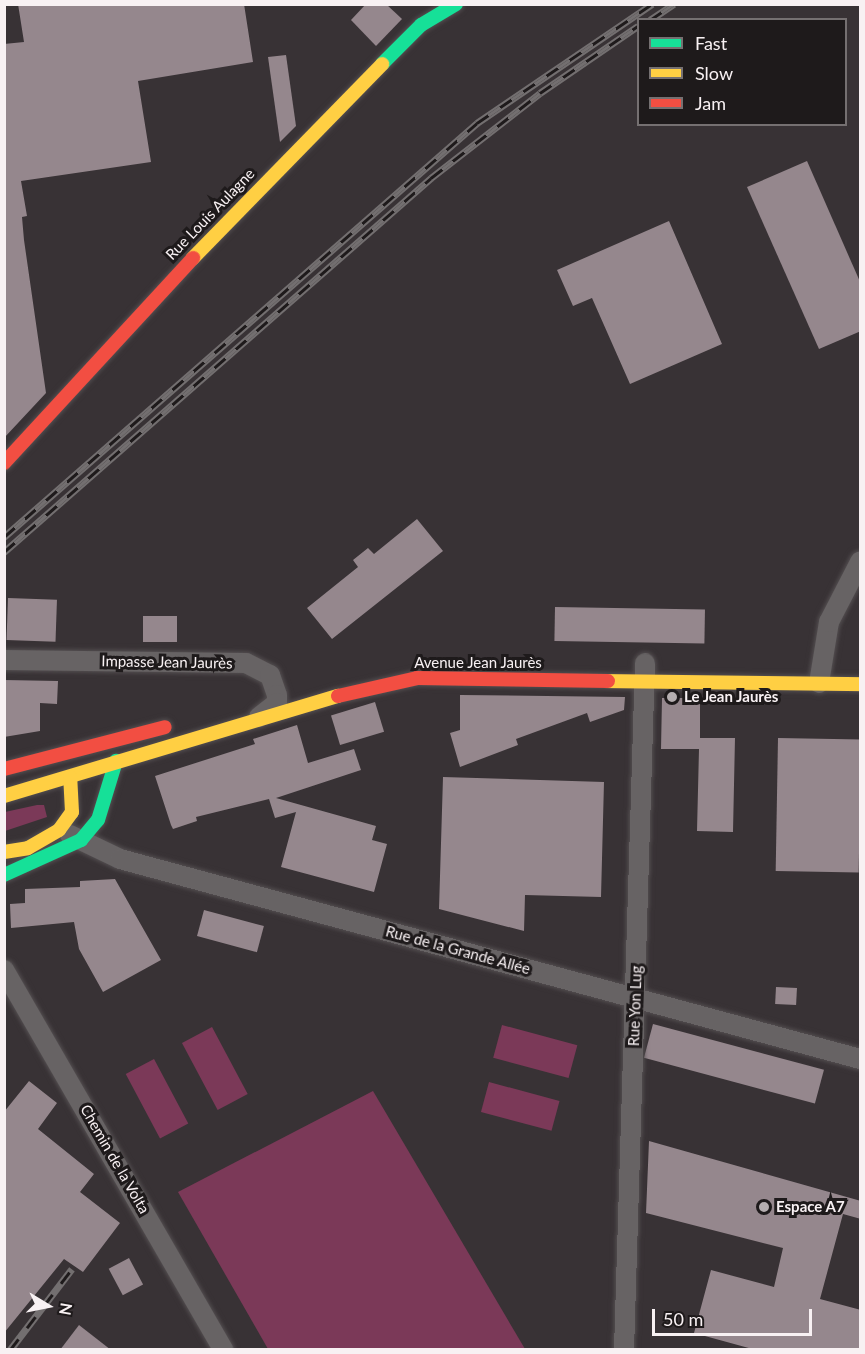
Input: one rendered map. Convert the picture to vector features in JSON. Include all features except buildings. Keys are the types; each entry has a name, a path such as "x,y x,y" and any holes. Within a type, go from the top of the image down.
{"main road":[{"name":"Rue Louis Aulagne","path":"4,463 257,188 421,26 456,4"},
{"name":"Avenue Jean Jaurès","path":"624,663 649,669"},
{"name":"Avenue Jean Jaurès","path":"392,667 507,664"},
{"name":"Avenue Jean Jaurès","path":"4,796 70,777 91,766 116,762 256,710 417,678 649,669 861,671"},
{"name":"Avenue Jean Jaurès","path":"816,672 861,684"},
{"path":"91,766 218,720 222,710"},
{"path":"4,769 179,723"},
{"path":"60,754 91,766 105,785"},
{"path":"4,875 81,840 98,820 105,785 116,762"},
{"path":"6,852 28,848 59,830 72,812 70,777"}],"street":[{"path":"816,672 829,622 861,562"},
{"name":"Impasse Jean Jaurès","path":"4,660 246,663 270,675 282,693 277,703 256,710"},
{"name":"Rue Yon Lug","path":"624,1350 635,998 649,669"},
{"name":"Rue de la Grande Allée","path":"59,830 120,859 861,1059"},
{"name":"Chemin de la Volta","path":"4,970 223,1350"}],"shaded area":[{"path":"44,805 47,817 5,831 5,812"},
{"path":"502,1025 577,1045 569,1078 493,1058"},
{"path":"212,1027 248,1094 218,1110 182,1043"},
{"path":"154,1059 188,1123 160,1138 126,1074"},
{"path":"489,1082 560,1101 551,1131 481,1112"},
{"path":"373,1091 525,1349 268,1349 178,1192"}],"railway":[{"path":"4,537 477,123 652,4"},
{"path":"653,18 674,4"},
{"path":"4,552 431,178 540,93 637,27"},
{"path":"10,1350 72,1269"}],"traffic: fast":[{"path":"382,64 421,25 456,4"},
{"path":"4,875 81,840 98,820 116,761"}],"traffic: slow":[{"path":"193,258 382,64"},
{"path":"608,681 860,684"},
{"path":"4,796 338,696"},
{"path":"4,852 28,848 59,830 72,812 70,777"}],"traffic: jam":[{"path":"4,463 193,258"},
{"path":"338,696 417,678 608,681"},
{"path":"4,769 165,727"}],"place":[{"name":"Le Jean Jaurès","path":"672,697"},
{"name":"Espace A7","path":"764,1207"}]}
